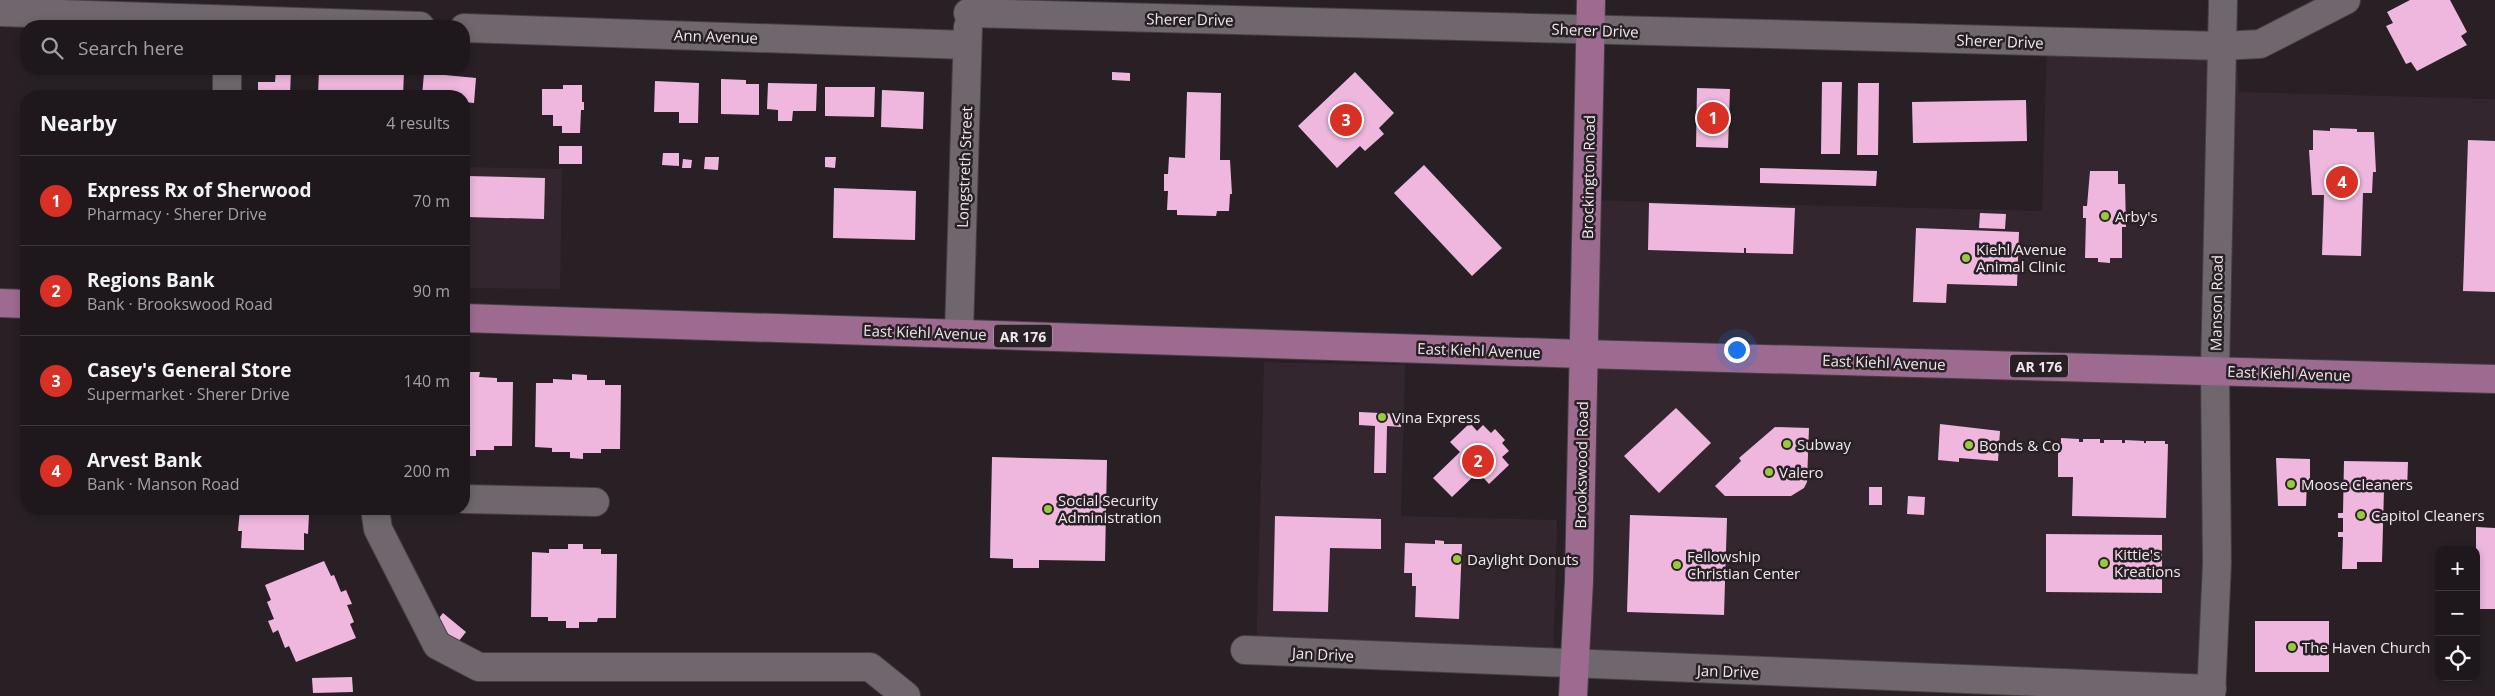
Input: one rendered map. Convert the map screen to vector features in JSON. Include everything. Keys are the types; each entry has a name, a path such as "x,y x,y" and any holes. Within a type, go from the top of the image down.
{"main road":[{"name":"Brockington Road","path":"1583,354 1592,0"},
{"path":"0,303 20,304"},
{"name":"East Kiehl Avenue","path":"470,318 1583,354 2495,379"},
{"name":"Brookswood Road","path":"1573,696 1579,581 1583,354"}],"street":[{"name":"Manson Road","path":"2212,693 2217,563 2215,371 2223,0"},
{"name":"Sherer Drive","path":"968,6 1591,29 2222,46 2260,44 2317,7 2346,0"},
{"name":"Longstreth Street","path":"959,333 968,6"},
{"path":"0,12 228,15 315,20"},
{"name":"Ann Avenue","path":"470,28 967,44"},
{"path":"227,75 227,90"},
{"path":"470,499 595,502"},
{"path":"376,515 378,529 437,645 478,667 870,667 906,696"},
{"name":"Jan Drive","path":"1244,650 2212,693"}],"shaded area":[{"path":"2047,42 2222,46 2237,61 2239,92 2495,99 2495,379 2215,371 2212,689 1574,674 1587,200 2042,211"},
{"path":"470,167 562,169 560,289 470,288"},
{"path":"1264,362 1405,365 1401,516 1557,520 1553,668 1256,660"}],"building":[{"path":"2410,0 2450,0 2467,32 2461,36 2467,45 2417,71 2411,62 2406,64 2386,26 2393,23 2387,12"},
{"path":"1112,72 1130,73 1130,81 1112,80"},
{"path":"1355,72 1394,113 1379,128 1384,134 1365,151 1360,146 1337,168 1298,126"},
{"path":"276,75 291,75 290,90 258,90 258,82 275,82"},
{"path":"319,75 404,75 403,90 318,90"},
{"path":"424,75 476,78 474,103 470,103 470,90 423,90"},
{"path":"721,79 746,80 746,84 759,84 759,115 721,114"},
{"path":"655,81 699,83 698,123 679,123 679,112 654,112"},
{"path":"1822,82 1842,82 1840,154 1821,154"},
{"path":"768,83 817,84 816,111 793,111 792,121 778,121 778,110 767,109"},
{"path":"1858,83 1879,83 1878,155 1857,155"},
{"path":"563,85 582,85 584,110 581,110 580,133 562,133 562,126 553,126 553,115 542,115 542,89 563,89"},
{"path":"825,87 875,87 874,117 825,116"},
{"path":"1697,88 1730,89 1728,148 1696,147"},
{"path":"882,90 924,92 923,129 881,127"},
{"path":"1187,92 1221,93 1220,160 1230,160 1232,194 1230,194 1229,211 1217,211 1216,216 1177,215 1177,210 1167,210 1168,191 1164,191 1164,174 1168,174 1169,157 1185,158"},
{"path":"2026,100 2027,141 1913,143 1912,102"},
{"path":"2330,128 2357,129 2357,132 2374,132 2376,172 2373,172 2372,193 2363,193 2361,256 2322,255 2324,195 2312,195 2309,150 2313,150 2313,130 2330,131"},
{"path":"2468,140 2495,141 2495,292 2463,291"},
{"path":"559,146 582,146 582,164 559,164"},
{"path":"663,153 679,153 679,166 662,165"},
{"path":"705,157 719,157 718,170 704,169"},
{"path":"825,157 836,157 835,168 825,167"},
{"path":"683,159 692,160 691,168 682,168"},
{"path":"1424,165 1502,248 1472,276 1394,193"},
{"path":"1760,168 1877,171 1876,186 1760,183"},
{"name":"Arby's","path":"2090,171 2118,171 2118,184 2125,184 2126,227 2122,227 2122,258 2110,258 2110,263 2098,262 2098,258 2085,258 2086,218 2083,218 2083,206 2087,206"},
{"path":"470,176 545,178 544,219 470,217"},
{"path":"834,188 916,191 915,240 833,238"},
{"path":"1649,203 1795,208 1793,254 1746,253 1746,248 1744,248 1744,253 1648,250"},
{"path":"1980,213 2006,214 2005,229 1979,228"},
{"name":"Kiehl Avenue Animal Clinic","path":"1916,228 2019,232 2017,286 1947,284 1946,303 1913,302"},
{"path":"470,372 480,372 479,377 497,378 497,382 513,382 512,446 494,446 494,450 476,450 476,456 470,456"},
{"path":"572,374 587,375 587,380 605,380 605,385 621,385 620,449 601,449 601,453 583,453 583,459 570,458 570,452 552,452 552,448 535,447 536,383 553,383 553,379 572,380"},
{"path":"1676,408 1711,443 1659,493 1624,456"},
{"path":"1359,412 1401,414 1401,427 1387,426 1386,473 1374,473 1375,426 1359,425"},
{"path":"1470,423 1477,431 1483,425 1491,433 1495,429 1505,440 1502,443 1509,451 1502,457 1509,465 1489,484 1478,472 1452,497 1433,478 1460,452 1450,442"},
{"name":"Bonds & Co","path":"1940,424 2000,431 1998,461 1959,458 1959,462 1938,460"},
{"name":"Valero","path":"1775,427 1809,428 1807,482 1804,488 1791,496 1725,496 1715,486 1741,461 1739,458"},
{"path":"2061,438 2079,439 2079,442 2083,442 2083,439 2100,439 2100,443 2104,443 2104,440 2122,440 2122,443 2125,443 2125,440 2144,441 2144,443 2146,441 2165,441 2165,444 2168,444 2166,518 2072,516 2073,477 2058,477 2058,442 2061,442"},
{"name":"Social Security Administration","path":"992,457 1107,460 1105,561 1039,560 1039,568 1013,568 1013,559 990,558"},
{"name":"Moose Cleaners","path":"2276,458 2310,459 2310,480 2307,480 2306,506 2278,506"},
{"name":"Capitol Cleaners","path":"2344,461 2408,462 2407,490 2384,490 2382,562 2357,562 2357,569 2342,569 2343,537 2338,537 2338,532 2343,532 2343,518 2338,518 2338,513 2343,513"},
{"path":"1869,487 1882,487 1882,505 1869,505"},
{"path":"1908,496 1925,497 1924,515 1907,514"},
{"path":"239,515 309,515 308,534 304,533 304,550 241,548 242,531 238,531"},
{"name":"Fellowship Christian Center","path":"1630,515 1727,518 1724,615 1627,612"},
{"path":"1275,516 1381,519 1381,549 1330,548 1328,612 1273,611"},
{"path":"2476,527 2495,528 2495,609 2480,609 2480,546 2476,546"},
{"name":"Kittie's Kreations","path":"2046,534 2162,535 2162,593 2046,592"},
{"path":"1435,540 1444,541 1444,544 1462,544 1459,619 1415,617 1416,586 1412,586 1412,573 1404,573 1405,543 1435,544"},
{"path":"568,544 583,544 583,549 601,549 601,554 617,554 616,618 598,618 597,622 579,622 579,628 566,628 566,621 548,621 548,617 531,617 532,552 549,553 549,549 568,549"},
{"path":"324,561 331,576 334,575 341,592 346,590 352,604 347,605 354,622 350,624 356,638 296,662 289,646 285,648 278,630 273,633 268,621 274,619 267,602 271,600 265,585"},
{"path":"443,613 466,632 458,642 435,623"},
{"name":"The Haven Church","path":"2255,621 2329,621 2329,672 2255,672"},
{"path":"352,677 353,692 313,693 312,678"}],"place":[{"name":"Express Rx of Sherwood","path":"1713,118"},
{"name":"Casey's General Store","path":"1346,120"},
{"name":"Arvest Bank","path":"2342,182"},
{"name":"Arby's","path":"2105,216"},
{"name":"Kiehl Avenue Animal Clinic","path":"1966,258"},
{"name":"Vina Express","path":"1382,417"},
{"name":"Subway","path":"1787,444"},
{"name":"Bonds & Co","path":"1969,445"},
{"name":"Regions Bank","path":"1478,461"},
{"name":"Valero","path":"1769,472"},
{"name":"Moose Cleaners","path":"2291,484"},
{"name":"Social Security Administration","path":"1048,509"},
{"name":"Capitol Cleaners","path":"2361,515"},
{"name":"Daylight Donuts","path":"1457,559"},
{"name":"Kittie's Kreations","path":"2104,563"},
{"name":"Fellowship Christian Center","path":"1677,565"},
{"name":"The Haven Church","path":"2292,647"}]}
